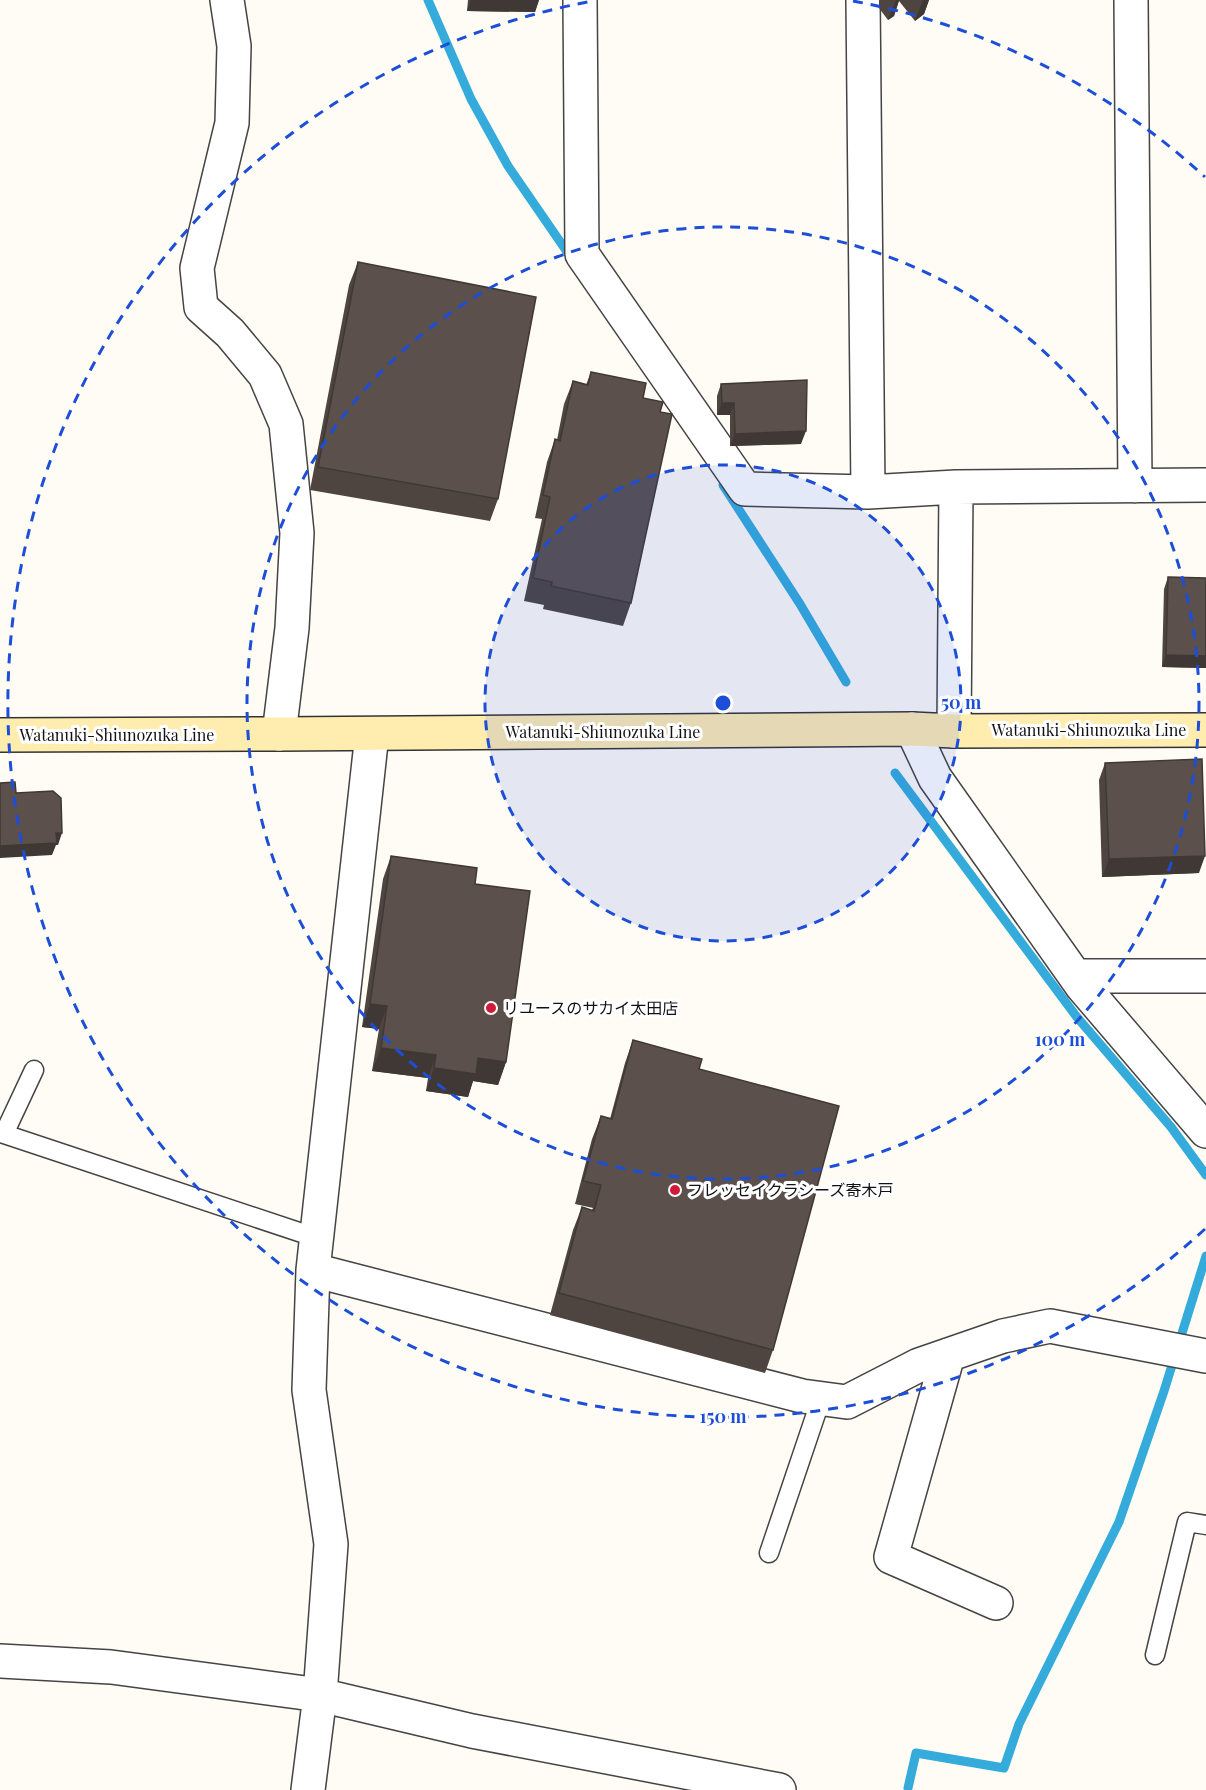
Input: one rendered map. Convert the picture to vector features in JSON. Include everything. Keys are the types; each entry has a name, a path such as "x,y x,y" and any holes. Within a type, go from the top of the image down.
{"main road":[{"name":"Watanuki-Shiunozuka Line","path":"0,735 912,729 954,731 1206,730"}],"street":[{"path":"227,0 234,46 232,123 197,268 201,307 230,333 265,375 286,424 297,533 292,627 279,734"},
{"path":"580,0 582,254 746,489 868,492 956,487 1206,485"},
{"path":"863,0 868,492"},
{"path":"1131,0 1135,486"},
{"path":"954,731 956,487"},
{"path":"912,729 935,778 1075,976 1206,1131"},
{"path":"308,1790 320,1695 331,1544 309,1390 313,1270 372,734"},
{"path":"1075,976 1206,976"},
{"path":"313,1270 790,1393 847,1402 919,1365 1003,1336 1050,1326 1206,1356"},
{"path":"948,1355 891,1557 996,1603"},
{"path":"0,1661 111,1667 320,1695 472,1731 779,1790"}],"lane":[{"path":"34,1070 4,1134 317,1238"},
{"path":"769,1553 821,1399"},
{"path":"1155,1655 1187,1522 1206,1525"}],"building":[{"path":"358,262 536,297 498,499 318,467"},
{"path":"591,372 646,383 643,398 663,402 660,412 672,414 631,603 551,586 552,582 533,578 550,497 543,495 555,439 560,441 573,381 588,385"},
{"path":"807,380 806,431 735,434 734,403 722,403 721,384"},
{"path":"1168,577 1206,578 1206,656 1166,655"},
{"path":"1202,759 1205,856 1109,859 1105,763"},
{"path":"15,782 16,793 53,791 61,798 62,833 56,833 57,843 0,846 0,783"},
{"path":"391,856 477,868 475,884 530,891 506,1062 478,1058 476,1074 434,1068 436,1055 381,1048 387,1006 370,1004"},
{"path":"633,1040 702,1059 699,1069 839,1106 773,1350 559,1293 582,1207 594,1211 601,1185 583,1181 601,1116 612,1119"}],"waterway":[{"path":"428,0 471,99 508,166 572,259"},
{"path":"723,485 800,604 846,682"},
{"path":"895,773 1076,1016 1171,1127 1206,1175"},
{"path":"908,1788 916,1753 1004,1768 1019,1724 1119,1522 1164,1391 1206,1256"}],"place":[{"name":"リユースのサカイ太田店","path":"491,1008"},
{"name":"フレッセイクラシーズ寄木戸","path":"675,1190"}]}
